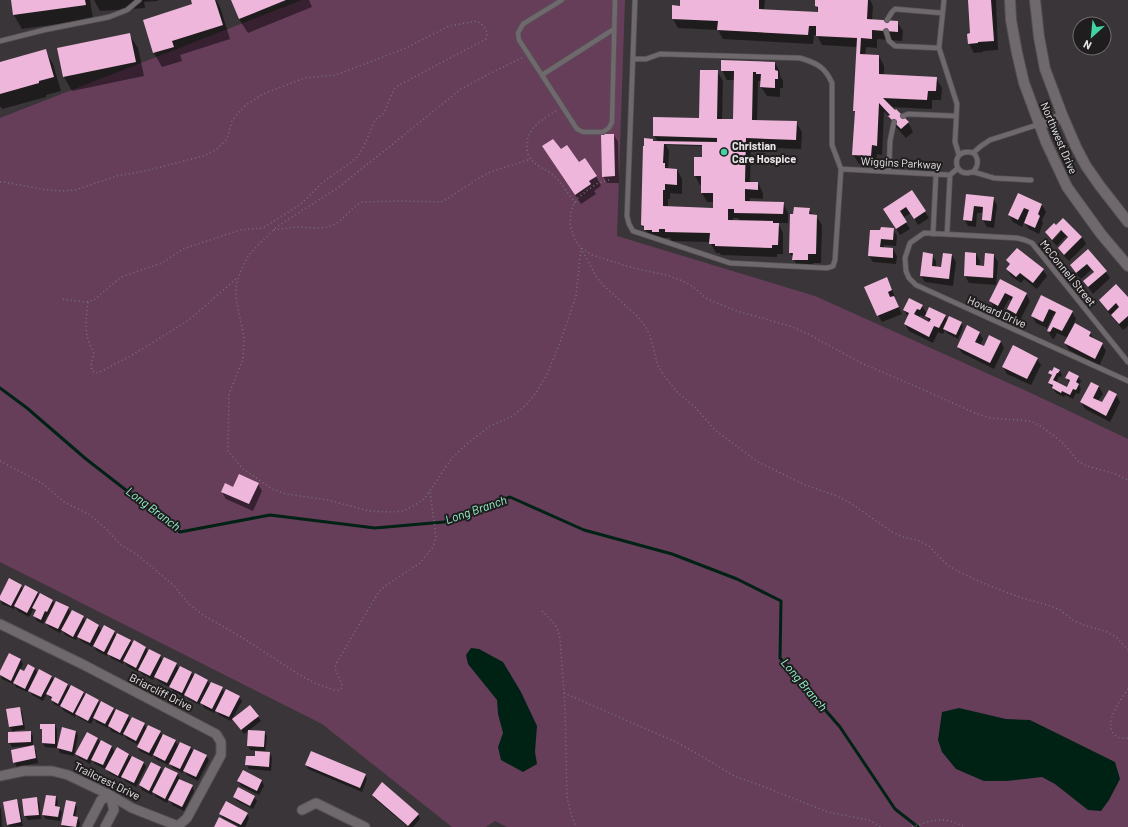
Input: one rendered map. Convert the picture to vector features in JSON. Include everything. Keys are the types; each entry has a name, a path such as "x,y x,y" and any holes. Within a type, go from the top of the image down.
{"main road":[{"name":"Northwest Drive","path":"1010,0 1011,20 1024,83 1046,142 1068,187 1101,234 1128,266"},
{"name":"Northwest Drive","path":"1035,0 1039,37 1045,69 1063,117 1086,166 1128,222"},
{"path":"1040,124 1063,117"}],"street":[{"name":"Briarcliff Drive","path":"0,624 84,665 216,734 221,742 221,755 187,818 178,826"},
{"name":"Trailcrest Drive","path":"0,776 24,771 52,771 68,775 110,795 132,808 178,826"},
{"path":"87,827 101,800 110,795 114,810 105,827"},
{"path":"302,810 316,803 365,827"}],"lane":[{"path":"1,39 109,17 127,10 139,0"},
{"path":"562,0 523,24 518,33 519,40 577,129 583,132 603,132 609,128 612,122 615,0"},
{"path":"633,58 646,59 660,54 800,58 813,61 820,66 829,76 832,83 832,145 841,169 835,260 833,266 827,268 730,263 633,231 629,224 628,216 633,58 635,0"},
{"path":"944,0 940,48 957,104 955,142 960,155 966,152 973,153 976,156 978,163 978,166 973,172 967,174 960,171 958,168"},
{"path":"887,20 895,10 942,13"},
{"path":"542,75 614,29"},
{"path":"886,31 889,41 895,46 940,48"},
{"path":"903,116 908,114 956,116"},
{"path":"889,171 890,141 894,122"},
{"path":"973,153 990,140 1040,124"},
{"name":"Wiggins Parkway","path":"841,169 950,175 958,168 956,161 960,155"},
{"path":"973,172 994,178 1031,180"},
{"path":"933,234 936,174"},
{"path":"947,234 950,175"},
{"name":"McConnell Street","path":"924,233 1017,238 1032,243 1128,362"},
{"name":"Howard Drive","path":"924,233 910,243 906,258 906,271 909,278 916,285 1128,382"}],"path":[{"path":"0,182 41,189 61,191 75,190 117,176 150,170 206,155 217,149 227,139 232,121 237,114 246,105 262,94 305,78 336,76 406,48 449,26 477,21 485,27 488,34 486,39 399,85 394,90 384,113 375,120 358,156 323,182 301,204 263,228 240,230 183,249 162,263 121,277 94,300 84,302 60,298"},
{"path":"529,55 461,89 339,188 278,226 248,256 238,277 236,285 236,299 244,336 243,359 229,394 228,451 243,469 272,489 286,494 328,500 370,511 403,511 415,505 425,498 452,458 468,443 490,426 513,416 526,405 536,393 547,374 576,296 581,248"},
{"path":"563,107 543,119 533,128 528,135 526,145 528,156 536,164 554,176 575,203"},
{"path":"274,230 296,227 324,227 332,225 339,222 362,202 440,202 448,199 490,172 531,159"},
{"path":"609,180 598,183 589,189 578,198 571,210 570,225 575,240 602,284 637,316 646,327 658,366 665,377 678,393 695,407 715,430 758,462 805,485 837,496 849,502 892,532 903,537 917,540 929,546 947,566 990,586 1060,610 1074,621 1105,631 1116,637 1128,650"},
{"path":"581,248 592,255 683,281 714,302 737,311 790,326 808,334 860,363 976,414 991,418 1030,421 1039,425 1062,442 1078,461 1086,466 1113,473 1128,480"},
{"path":"88,302 86,333 89,344 94,352 91,366 92,371 96,373 134,354 189,320 238,277"},
{"path":"0,461 42,483 64,502 90,515 121,545 140,556 174,586 189,604 203,615 298,674 317,684 334,690 339,690 342,688 342,684 335,667 337,662 378,593 385,586 420,563 433,548 436,536 430,490"},
{"path":"542,611 556,625 559,632 564,693 567,797 576,827"},
{"path":"1128,689 1111,717 1110,723 1111,730 1115,735 1128,738"},
{"path":"564,693 676,742 734,776 828,812 869,820 881,827"},
{"path":"912,827 941,820 954,822 966,827"}],"shaded area":[{"path":"302,0 625,0 617,236 815,296 1033,394 1128,439 1128,827 507,827 495,821 486,827 452,827 322,724 0,562 0,118"},
{"path":"471,648 479,649 503,662 521,692 537,726 535,752 537,764 523,772 501,760 498,747 503,733 498,714 497,700 468,664 466,655"},
{"path":"959,708 1006,719 1030,720 1115,762 1120,779 1109,800 1101,811 1088,810 1055,784 1042,777 1007,781 984,781 956,769 942,752 938,740 942,712"}],"building":[{"path":"11,0 85,0 86,5 13,15"},
{"path":"191,0 215,0 223,25 172,41 174,47 153,53 143,20 192,4"},
{"path":"231,0 286,0 239,19"},
{"path":"680,0 759,0 759,9 818,12 818,7 815,6 815,0 868,0 867,19 898,21 898,32 872,30 872,39 861,38 860,54 879,55 879,74 937,77 936,91 928,91 927,100 883,98 909,122 901,129 888,116 890,115 879,103 877,146 872,145 871,156 852,155 857,38 816,36 816,26 809,26 808,35 717,30 718,21 672,19 672,5 680,6"},
{"path":"968,0 991,0 994,41 968,44 967,34 970,33"},
{"path":"130,33 136,62 63,77 57,48"},
{"path":"46,49 54,77 39,81 39,83 0,94 0,62"},
{"name":"Christian Care Hospice","path":"721,60 775,62 775,70 778,71 778,79 775,79 775,88 760,87 761,74 756,74 756,72 753,72 752,120 797,121 796,140 746,138 745,182 758,182 758,190 745,189 745,201 784,202 783,214 734,213 734,209 728,209 728,220 773,221 773,223 779,223 778,245 772,245 772,248 715,246 715,244 709,244 710,233 665,232 665,229 659,229 659,232 652,232 652,230 644,230 644,226 641,225 644,138 653,139 653,141 717,142 717,138 653,136 653,117 699,118 700,70 718,70 717,119 733,119 734,71 721,71","holes":["664,144 702,145 702,157 694,157 694,176 701,176 701,193 713,193 713,208 663,206 663,190 665,190 665,184 677,185 677,169 665,168 665,163 663,163"]},
{"path":"601,134 614,134 615,176 602,177"},
{"path":"553,139 561,149 567,145 579,162 585,158 597,176 589,181 591,184 575,195 542,146"},
{"path":"912,190 926,211 914,219 906,207 900,211 907,222 896,229 883,209"},
{"path":"1018,193 1042,204 1038,214 1040,216 1035,228 1024,223 1029,210 1024,208 1018,220 1008,215"},
{"path":"966,194 994,197 991,221 982,220 983,207 974,206 972,221 963,220"},
{"path":"794,207 810,208 809,214 817,215 816,254 808,254 808,260 792,260 793,253 789,253 790,214 793,214"},
{"path":"1063,218 1082,237 1064,255 1058,248 1068,237 1061,230 1052,240 1045,232 1054,223 1056,225"},
{"path":"881,227 894,228 893,240 881,239 880,247 893,248 893,258 868,256 870,230 880,230"},
{"path":"1017,248 1044,269 1033,283 1020,273 1016,277 1006,269 1010,264 1006,260"},
{"path":"1088,249 1107,271 1088,287 1083,281 1094,272 1087,264 1076,273 1070,265"},
{"path":"923,252 933,254 932,266 941,267 943,253 952,254 949,279 920,276"},
{"path":"965,252 976,253 976,265 984,266 985,253 994,254 993,278 964,276"},
{"path":"887,277 892,290 888,292 890,297 894,296 899,307 877,316 864,287"},
{"path":"1000,279 1027,293 1016,314 1007,309 1013,297 1005,293 998,306 989,301"},
{"path":"1116,284 1128,297 1128,316 1119,324 1111,315 1119,307 1116,303 1108,311 1099,300"},
{"path":"1041,295 1073,311 1062,331 1053,327 1050,332 1047,331 1056,312 1049,309 1043,322 1031,316"},
{"path":"909,298 923,305 920,310 917,309 914,314 929,322 931,319 925,316 929,307 946,315 939,328 934,326 929,337 904,324 909,313 903,310"},
{"path":"949,316 962,322 956,335 943,329"},
{"path":"1075,323 1091,332 1089,336 1103,343 1095,359 1064,343"},
{"path":"967,325 980,332 975,342 984,346 989,335 1001,341 990,363 957,347"},
{"path":"1013,345 1038,358 1027,379 1002,367"},
{"path":"1054,367 1060,370 1053,380 1067,387 1070,380 1065,378 1069,371 1079,376 1076,382 1079,384 1076,390 1073,389 1070,395 1062,391 1061,393 1052,388 1053,385 1048,383 1052,375 1048,373 1050,370 1052,371"},
{"path":"1091,382 1099,386 1093,398 1102,402 1109,390 1117,394 1106,416 1080,402"},
{"path":"239,474 259,483 249,504 221,492 225,483 233,487"},
{"path":"9,578 22,585 11,606 0,600 0,596"},
{"path":"25,585 38,592 27,613 14,606"},
{"path":"40,593 53,600 47,612 45,611 41,620 33,616 36,610 32,608"},
{"path":"56,601 69,607 58,629 45,623"},
{"path":"72,610 84,616 73,637 61,630"},
{"path":"87,618 99,625 90,643 77,637"},
{"path":"104,625 115,631 104,652 93,646"},
{"path":"117,633 131,640 120,660 107,654"},
{"path":"134,640 146,647 136,668 123,661"},
{"path":"149,649 161,655 150,676 138,670"},
{"path":"9,653 21,659 11,681 0,675 0,671"},
{"path":"164,657 177,663 167,683 154,677"},
{"path":"28,664 35,668 25,689 13,683 20,669 24,671"},
{"path":"180,666 192,672 182,693 169,687"},
{"path":"39,669 52,676 41,697 28,691"},
{"path":"195,673 208,680 197,702 184,695"},
{"path":"55,677 68,684 58,704 51,700 52,697 46,694"},
{"path":"211,682 223,687 212,709 200,703"},
{"path":"71,685 84,692 73,713 60,706"},
{"path":"226,689 240,696 229,717 215,711"},
{"path":"86,693 99,700 88,721 75,714"},
{"path":"101,701 114,708 105,724 93,718"},
{"path":"250,705 259,716 241,730 232,719"},
{"path":"20,707 23,725 9,727 6,709"},
{"path":"116,709 129,715 120,733 108,726"},
{"path":"132,717 145,723 136,741 123,734"},
{"path":"40,724 55,724 55,744 42,743 42,729 40,729"},
{"path":"148,725 161,731 149,753 137,747"},
{"path":"62,727 76,731 72,752 57,748"},
{"path":"248,730 265,731 264,747 247,746"},
{"path":"31,731 31,742 8,743 8,732"},
{"path":"87,732 98,738 87,760 75,754"},
{"path":"163,734 176,740 165,761 153,755"},
{"path":"101,740 112,746 103,765 91,760"},
{"path":"180,742 191,747 180,769 169,764"},
{"path":"34,745 36,758 13,763 11,750"},
{"path":"117,747 129,754 118,776 105,769"},
{"path":"194,749 207,755 196,777 183,771"},
{"path":"255,751 270,752 269,767 245,765 246,756 255,756"},
{"path":"311,751 366,774 360,788 305,765"},
{"path":"132,756 144,762 134,783 121,777"},
{"path":"151,762 161,767 149,791 139,785"},
{"path":"165,767 178,773 165,799 152,792"},
{"path":"243,770 262,780 257,791 237,781"},
{"path":"179,779 193,785 182,807 168,800"},
{"path":"382,782 419,814 408,826 372,795"},
{"path":"238,787 255,796 250,806 233,797"},
{"path":"46,795 56,796 55,806 60,807 58,817 42,815"},
{"path":"37,797 39,815 24,816 22,799"},
{"path":"17,799 21,822 7,825 3,802"},
{"path":"66,800 76,802 73,816 78,817 76,827 61,825"},
{"path":"226,801 248,813 241,825 219,814"},
{"path":"219,817 238,827 214,827"}],"waterway":[{"name":"Long Branch","path":"0,388 27,408 86,459 180,532 270,515 375,528 444,522 510,497 584,530 672,554 737,579 781,601 780,658 840,727 895,809 918,827"}],"place":[{"name":"Christian Care Hospice","path":"724,152"}]}
